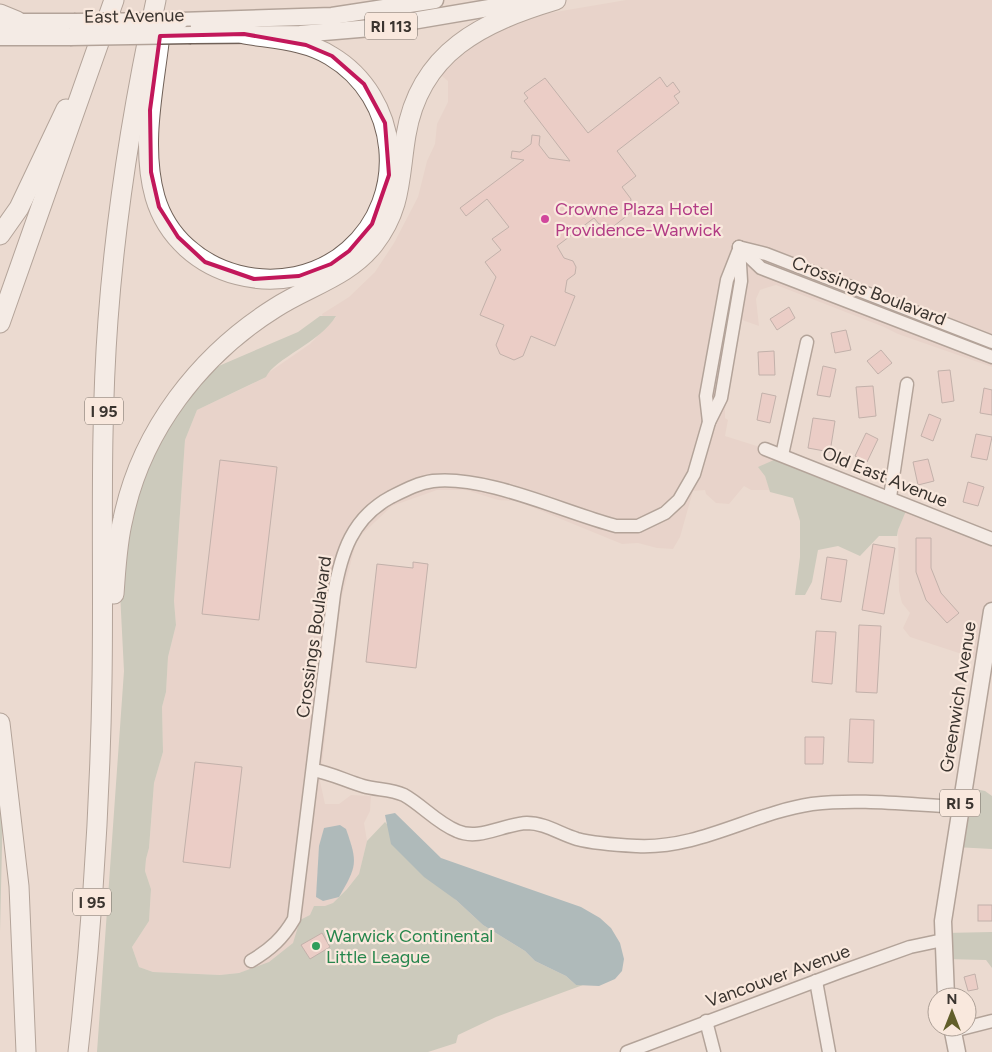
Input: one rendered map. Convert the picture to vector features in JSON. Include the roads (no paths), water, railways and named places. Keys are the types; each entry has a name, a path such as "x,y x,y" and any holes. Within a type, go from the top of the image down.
{"highway":[{"name":"I 95","path":"78,1052 92,905 100,752 103,428 108,320 114,248 128,142 156,0"},
{"path":"164,0 149,127 151,172 159,208 171,228 186,247 218,268 254,279 277,280 321,269 341,257 357,244 372,224 383,200 390,174 388,136 379,108 364,84 332,56 306,45 244,34"},
{"path":"100,752 120,535 134,480 162,422 188,384 232,339 284,302 350,267 374,243 391,216 399,195 406,135 413,108 426,82 442,60 463,41 497,20 556,0"},
{"path":"0,323 113,3"},
{"path":"0,235 19,208 51,137 96,53"},
{"path":"0,723 19,886 26,1052"}],"main road":[{"name":"East Avenue","path":"0,37 180,20 332,16 435,0"},
{"name":"East Avenue","path":"5,19 72,29 191,35 300,34 371,28 537,0"},
{"name":"Greenwich Avenue","path":"945,987 943,921 960,807 987,675 992,611"},
{"path":"954,1037 957,1052"}],"street":[{"name":"Crossings Boulavard","path":"739,247 766,254 992,342"},
{"name":"Crossings Boulavard","path":"739,247 761,268 992,357"},
{"name":"Crossings Boulavard","path":"251,960 270,950 285,935 294,919 339,561 351,535 366,516 384,501 411,486 432,481 458,480 481,484 616,526 638,526 665,513 679,500 694,474 709,422 721,398 741,281 739,247"},
{"path":"782,455 807,342"},
{"path":"890,497 907,384"},
{"name":"Old East Avenue","path":"765,449 992,539"},
{"path":"313,770 330,773 362,786 399,793 456,831 469,835 527,823 542,825 578,839 639,846 677,844 702,839 780,812 812,804 870,803 960,807"},
{"name":"Vancouver Avenue","path":"627,1052 706,1021 910,947 943,940"},
{"path":"816,981 829,1052"},
{"path":"706,1021 714,1052"},
{"path":"977,1024 992,1021"}],"water":[{"path":"395,813 441,858 581,907 600,918 611,928 620,943 624,959 622,971 615,979 599,986 576,985 566,976 535,961 525,951 483,925 456,900 424,877 391,844 385,815"},
{"path":"340,825 346,829 354,857 354,864 339,897 323,901 316,897 319,846 324,828"}],"place":[{"name":"Crowne Plaza Hotel Providence-Warwick","path":"545,219"},
{"name":"Warwick Continental Little League","path":"316,946"}]}
